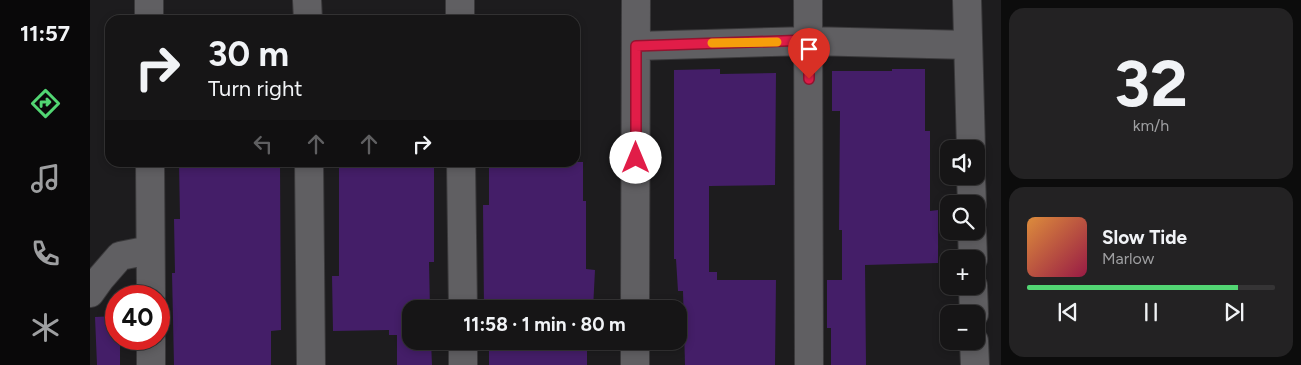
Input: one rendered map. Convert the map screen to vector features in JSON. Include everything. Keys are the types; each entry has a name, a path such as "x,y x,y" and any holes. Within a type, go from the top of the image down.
{"street":[{"path":"149,0 149,15"},
{"path":"307,0 308,15"},
{"path":"460,0 460,15"},
{"path":"635,300 636,0"},
{"path":"808,0 809,365"},
{"path":"967,0 970,140"},
{"path":"636,46 809,40 968,45"},
{"path":"150,167 151,285"},
{"path":"309,167 311,365"},
{"path":"461,167 462,300"},
{"path":"90,293 120,256 150,250"},
{"path":"151,350 151,365"},
{"path":"463,350 463,365"},
{"path":"635,350 635,365"},
{"path":"974,350 975,365"}],"building":[{"path":"720,69 720,74 776,73 775,185 709,186 709,272 717,272 717,280 776,280 775,365 685,365 685,350 687,350 687,300 683,300 683,291 678,291 676,259 674,259 674,70"},
{"path":"892,69 925,69 925,131 930,131 930,211 938,210 938,263 865,265 866,365 831,365 831,328 827,328 827,280 842,280 842,230 839,230 840,111 832,111 832,71 892,71"},
{"path":"580,162 583,162 583,201 586,201 586,269 595,270 593,300 484,300 483,205 489,205 489,167 580,167"},
{"path":"179,167 280,167 281,330 271,331 271,365 174,365 172,273 175,273 174,219 180,219"},
{"path":"339,167 434,167 434,262 429,262 430,300 402,300 402,350 431,350 432,365 397,365 397,335 389,335 389,330 333,331 332,276 339,276"},
{"path":"95,317 105,317 105,350 120,350 120,365 97,365"},
{"path":"489,350 587,350 587,365 489,365"}],"slow traffic":[{"path":"712,43 777,42"}],"route":[{"path":"636,158 636,46 809,40 809,79"}]}
